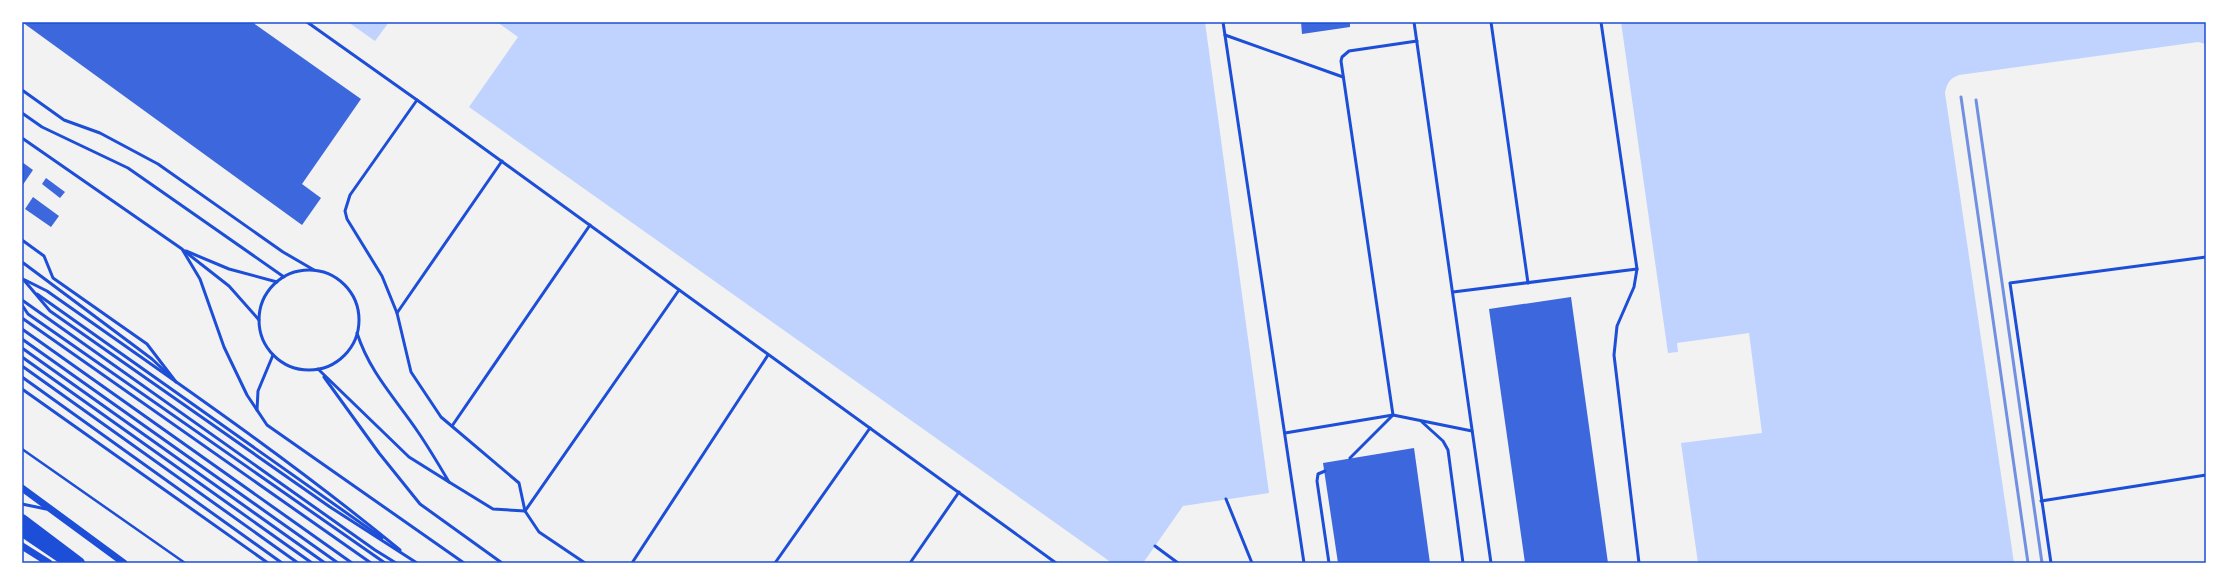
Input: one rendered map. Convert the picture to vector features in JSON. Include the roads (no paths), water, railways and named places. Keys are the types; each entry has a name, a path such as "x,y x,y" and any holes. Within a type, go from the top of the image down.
{"highway":[{"path":"22,520 79,563"},
{"path":"22,531 69,563"}],"street":[{"path":"22,488 124,563"},
{"path":"25,547 49,563"}],"lane":[{"path":"308,22 1056,563"},
{"path":"1223,22 1304,563"},
{"path":"1414,22 1491,563"},
{"path":"1491,22 1528,283"},
{"path":"1601,22 1637,269 1634,287 1617,326 1614,354 1639,563"},
{"path":"1225,35 1343,77"},
{"path":"1393,415 1341,61 1342,57 1349,51 1417,41"},
{"path":"22,90 64,120 100,133 158,164 283,252 314,270 328,274 340,281 350,292 356,304 358,318 357,333 352,346 343,357 331,365 318,369 296,368 286,364 273,355 262,339 259,320 264,299 277,282 284,277 299,271 314,270"},
{"path":"417,100 350,195 345,211 347,219 382,276 397,313 411,372 441,417 519,483 525,511 539,532 585,563"},
{"path":"22,113 42,127 128,168 284,277"},
{"path":"22,138 182,249 229,286 259,320"},
{"path":"397,313 502,161"},
{"path":"452,426 590,225"},
{"path":"22,240 44,256 53,278 147,344 178,384"},
{"path":"182,249 229,269 277,282"},
{"path":"182,249 200,279 224,347 247,395 267,425 464,563"},
{"path":"2051,563 2010,283 2206,257"},
{"path":"22,262 152,359 178,384"},
{"path":"1453,292 1637,269"},
{"path":"22,278 47,291 336,498 410,559"},
{"path":"22,278 50,311 324,503 417,563"},
{"path":"22,282 28,285"},
{"path":"525,511 679,290"},
{"path":"36,293 318,491 410,559"},
{"path":"22,300 375,550 396,563"},
{"path":"22,305 28,314 385,563"},
{"path":"22,318 371,563"},
{"path":"22,329 352,563"},
{"path":"357,333 363,352 375,375 419,432 449,482"},
{"path":"22,339 338,563"},
{"path":"22,348 325,563"},
{"path":"257,410 258,391 273,355"},
{"path":"632,563 768,355"},
{"path":"22,357 312,563"},
{"path":"22,366 298,563"},
{"path":"318,369 409,457 493,510 525,511"},
{"path":"318,369 379,453 420,504 502,563"},
{"path":"22,377 282,563"},
{"path":"22,389 268,563"},
{"path":"1285,433 1393,415 1472,431"},
{"path":"1350,458 1393,415"},
{"path":"1421,421 1443,442 1448,450 1463,563"},
{"path":"775,563 870,428"},
{"path":"1325,471 1318,474 1317,481 1329,563"},
{"path":"2041,501 2206,475"},
{"path":"910,563 959,492"},
{"path":"1226,499 1252,563"},
{"path":"22,504 52,510"},
{"path":"22,542 25,547"},
{"path":"1155,546 1178,563"},
{"path":"1047,563 1050,559"}],"water":[{"path":"348,22 389,22 375,41"},
{"path":"497,22 1205,22 1269,493 1183,506 1143,563 1112,563 469,107 518,37"},
{"path":"1621,22 2206,22 2206,44 2198,42 1959,75 1949,82 1947,87 1945,93 2014,563 1698,563 1681,443 1762,433 1749,333 1677,343 1678,352 1668,353"}],"railway":[{"path":"1961,97 2028,563"},
{"path":"1976,100 2042,563"}]}
